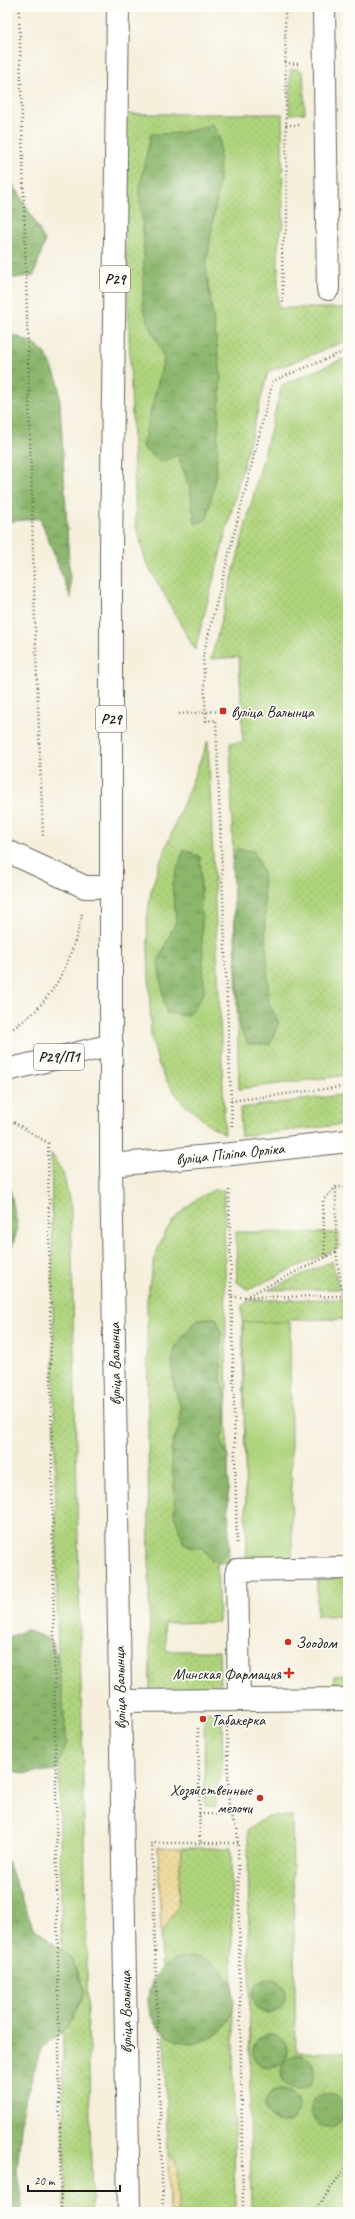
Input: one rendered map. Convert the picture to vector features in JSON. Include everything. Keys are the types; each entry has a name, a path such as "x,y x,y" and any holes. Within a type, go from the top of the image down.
{"main road":[{"name":"Р29","path":"111,1165 111,552 118,7"},
{"path":"324,7 328,289"},
{"path":"7,851 44,870 85,887 111,887"},
{"name":"Р29/П1","path":"7,1070 112,1045"},
{"name":"вуліца Піліпа Орліка","path":"111,1165 232,1154 348,1141"},
{"name":"вуліца Валынца","path":"111,1165 119,1701 129,2212"},
{"path":"233,1700 238,1570 348,1568"},
{"path":"119,1701 348,1699"}],"path":[{"path":"19,7 35,626 44,870"},
{"path":"283,302 282,248 286,225 285,7"},
{"path":"232,1128 216,720 206,722 203,656 273,381 348,350"},
{"path":"179,714 223,711"},
{"path":"7,1033 38,1008 65,970 78,935 85,887"},
{"path":"231,1101 348,1086"},
{"path":"7,1118 48,1143 61,2212"},
{"path":"336,1187 336,1252 344,1296"},
{"path":"325,1258 323,1200 336,1187 348,1187"},
{"path":"230,1190 238,1570"},
{"path":"245,1297 336,1252"},
{"path":"232,1297 348,1296"},
{"path":"233,1700 229,1814 237,1829 238,1843 243,2212"},
{"path":"197,1701 200,1843"},
{"path":"199,1814 229,1814"},
{"path":"163,2212 152,1843 238,1843"},
{"path":"314,2212 348,2164"}],"green space":[{"path":"290,69 298,69 303,72 305,113 290,114"},
{"path":"121,114 282,114 283,224 278,245 278,308 344,308 343,290 348,289 348,340 268,372 195,650 146,562 136,526"},
{"path":"212,124 220,139 219,182 206,267 221,375 216,475 207,519 195,524 190,489 178,455 161,462 142,447 164,358 143,309 144,240 139,190 151,134 183,132"},
{"path":"7,176 19,193 45,241 34,275 9,279 7,282"},
{"path":"7,333 28,341 42,350 50,363 59,385 71,599 40,518 7,522"},
{"path":"348,357 348,1075 239,1089 230,743 243,742 239,657 211,659 282,385"},
{"path":"208,741 225,1134 208,1124 182,1102 167,1082 158,1063 151,1036 147,919 151,891 159,865"},
{"path":"184,849 200,857 204,993 188,1016 166,1013 158,962 176,921 172,884"},
{"path":"237,849 254,851 263,872 269,1004 279,1023 270,1044 248,1044 240,1027 232,864"},
{"path":"348,1094 348,1124 241,1136 240,1108"},
{"path":"51,1153 63,1173 71,1207 92,2212 65,2212"},
{"path":"7,1175 18,1228 11,1250 7,1256"},
{"path":"214,1190 224,1190 229,1562 217,1563 219,1622 165,1623 166,1651 219,1651 220,1690 150,1692 147,1300 153,1265 164,1235 172,1222 183,1210"},
{"path":"236,1232 339,1233 339,1247 248,1290 237,1282"},
{"path":"332,1261 339,1289 268,1290"},
{"path":"348,1299 348,1319 287,1320 289,1562 247,1562 242,1306 250,1300"},
{"path":"205,1318 216,1318 221,1331 221,1381 227,1400 225,1426 221,1439 228,1458 229,1547 225,1556 217,1561 211,1560 203,1548 190,1547 184,1544 174,1514 175,1499 171,1452 174,1438 180,1426 180,1407 173,1381 172,1361 176,1346 195,1321"},
{"path":"243,1322 290,1322 292,1561 247,1562"},
{"path":"348,1576 348,1616 317,1616 317,1577"},
{"path":"26,1630 52,1640 59,1665 67,1743 56,1770 22,1774 7,1768 7,1638"},
{"path":"348,1675 348,1690 334,1690 334,1676"},
{"path":"222,1711 223,1765 216,1791 216,1807 205,1806 204,1712"},
{"path":"267,1816 292,1816 296,2052 348,2052 348,2212 251,2212 248,1830"},
{"path":"181,1848 231,1848 235,2212 178,2212 177,2167 175,2161 168,2155 161,1936 178,1904"},
{"path":"7,1860 33,1927 72,1959 85,1993 67,2028 41,2049 23,2106 17,2171 23,2212 7,2212"},
{"path":"191,1957 207,1960 215,1964 227,1976 231,1984 234,2000 231,2016 227,2024 215,2036 207,2040 191,2043 175,2040 167,2036 155,2024 151,2016 148,2000 151,1984 155,1976 167,1964 175,1960"},
{"path":"269,1979 281,1984 286,1996 281,2008 269,2013 257,2008 252,1996 257,1984"},
{"path":"270,2034 282,2039 287,2051 282,2063 270,2068 258,2063 253,2051 258,2039"},
{"path":"298,2055 310,2060 315,2072 310,2084 298,2089 286,2084 281,2072 286,2060"},
{"path":"282,2089 294,2094 299,2106 294,2118 282,2123 270,2118 265,2106 270,2094"},
{"path":"328,2093 340,2098 345,2110 340,2122 328,2127 316,2122 311,2110 316,2098"}],"sand":[{"path":"158,1847 181,1848 178,1905 161,1936"},
{"path":"168,2155 175,2161 177,2167 178,2212 169,2212"}],"place":[{"name":"вуліца Валынца","path":"223,711"},
{"name":"Зоодом","path":"288,1642"},
{"name":"Минская Фармация","path":"289,1673"},
{"name":"Табакерка","path":"203,1719"},
{"name":"Хозяйственные мелочи","path":"260,1798"}]}
